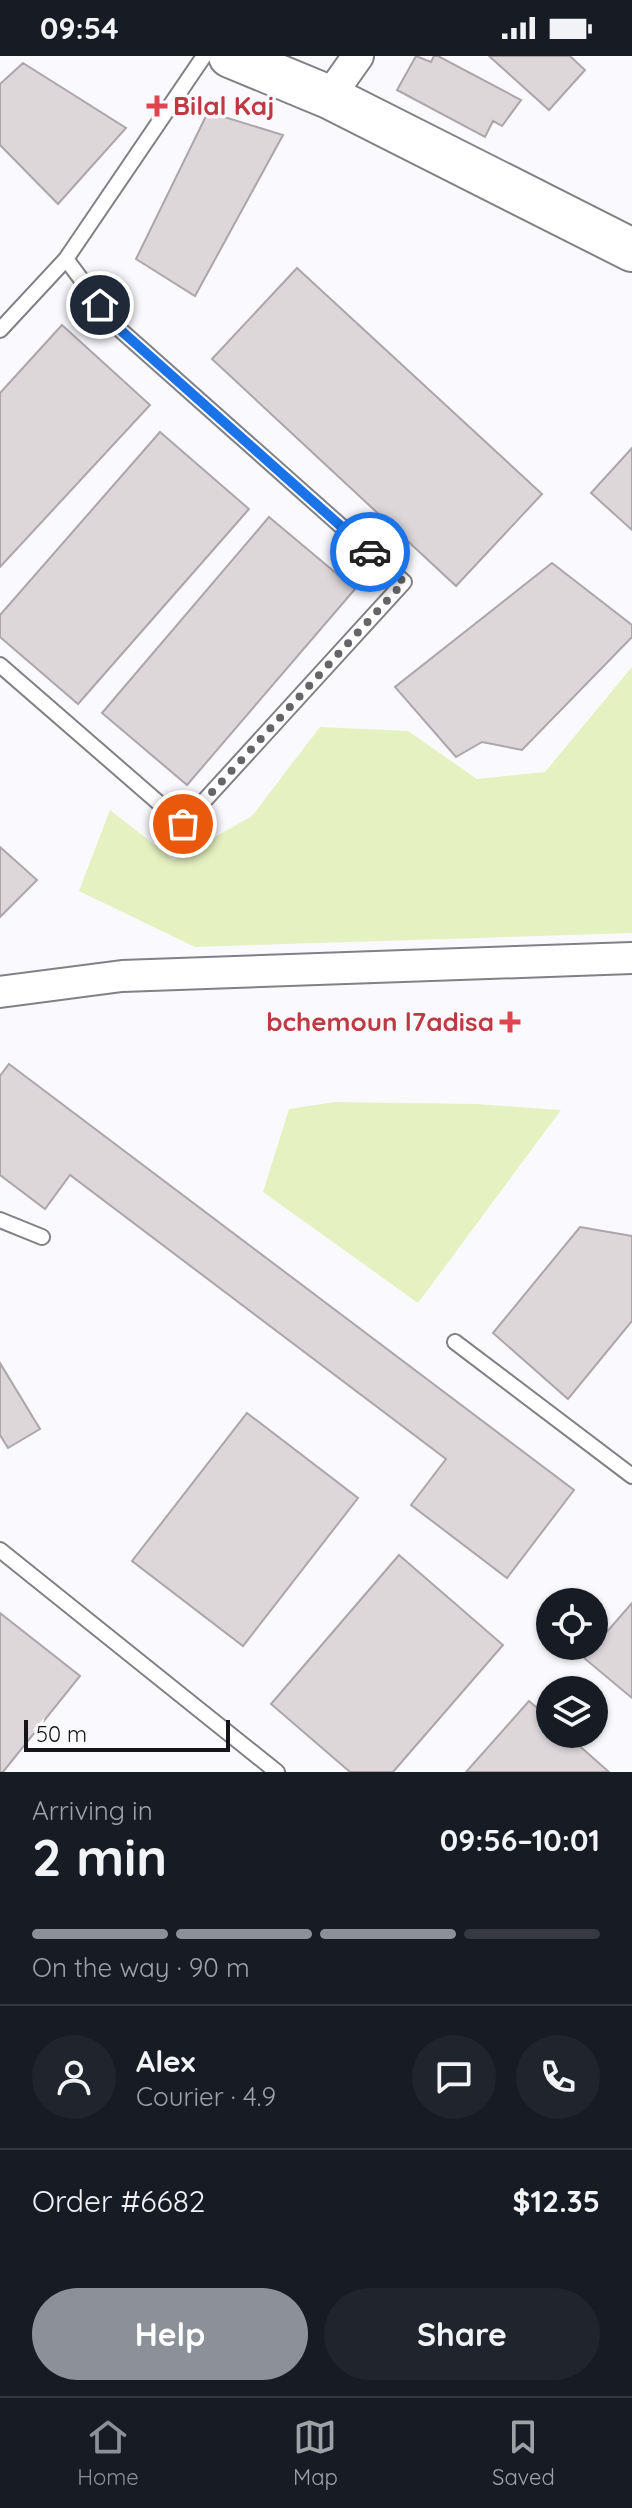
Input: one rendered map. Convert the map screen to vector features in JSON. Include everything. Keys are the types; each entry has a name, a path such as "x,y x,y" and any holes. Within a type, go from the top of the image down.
{"main road":[{"path":"230,56 329,97 632,250"}],"street":[{"path":"329,97 358,56"},
{"path":"0,992 122,976 632,958"}],"lane":[{"path":"0,330 66,259 204,56"},
{"path":"0,665 183,824 404,582 117,327 66,259"},
{"path":"0,1220 42,1237"},
{"path":"455,1342 632,1476"},
{"path":"0,1550 277,1772"}],"green space":[{"path":"632,667 632,933 195,947 79,891 110,810 174,860 252,816 320,727 408,731 477,779 545,772"},
{"path":"335,1102 476,1104 561,1110 418,1303 263,1192 289,1109"}],"building":[{"path":"416,56 431,62 434,56 438,56 521,100 502,126 493,121 485,137 397,90"},
{"path":"489,56 570,56 585,70 549,110"},
{"path":"23,63 126,128 58,204 0,145 0,84"},
{"path":"208,112 283,135 195,296 136,259"},
{"path":"297,268 542,494 456,586 212,359"},
{"path":"62,325 150,405 0,567 0,393"},
{"path":"160,432 249,509 78,704 0,637 0,615"},
{"path":"632,448 632,530 591,493"},
{"path":"269,517 355,589 187,785 102,713"},
{"path":"552,563 632,625 632,637 522,750 482,742 456,757 395,687"},
{"path":"0,847 37,880 0,917"},
{"path":"9,1064 574,1490 507,1578 411,1505 446,1459 70,1175 45,1209 0,1175 0,1076"},
{"path":"580,1227 632,1236 632,1321 568,1399 493,1333"},
{"path":"0,1363 40,1429 8,1448 0,1435"},
{"path":"247,1413 358,1498 243,1646 132,1561"},
{"path":"399,1555 503,1645 393,1772 350,1772 271,1704"},
{"path":"632,1603 632,1698 586,1660 608,1660 608,1630"},
{"path":"0,1613 80,1676 3,1772 0,1772"},
{"path":"529,1701 536,1707 536,1748 582,1748 609,1772 466,1772"}],"way so far":[{"path":"183,824 404,582 370,552"}],"place":[{"name":"Bilal Kaj","path":"157,106"},
{"name":"bchemoun l7adisa","path":"510,1022"}],"route":[{"path":"100,305 117,327 370,552"}]}
